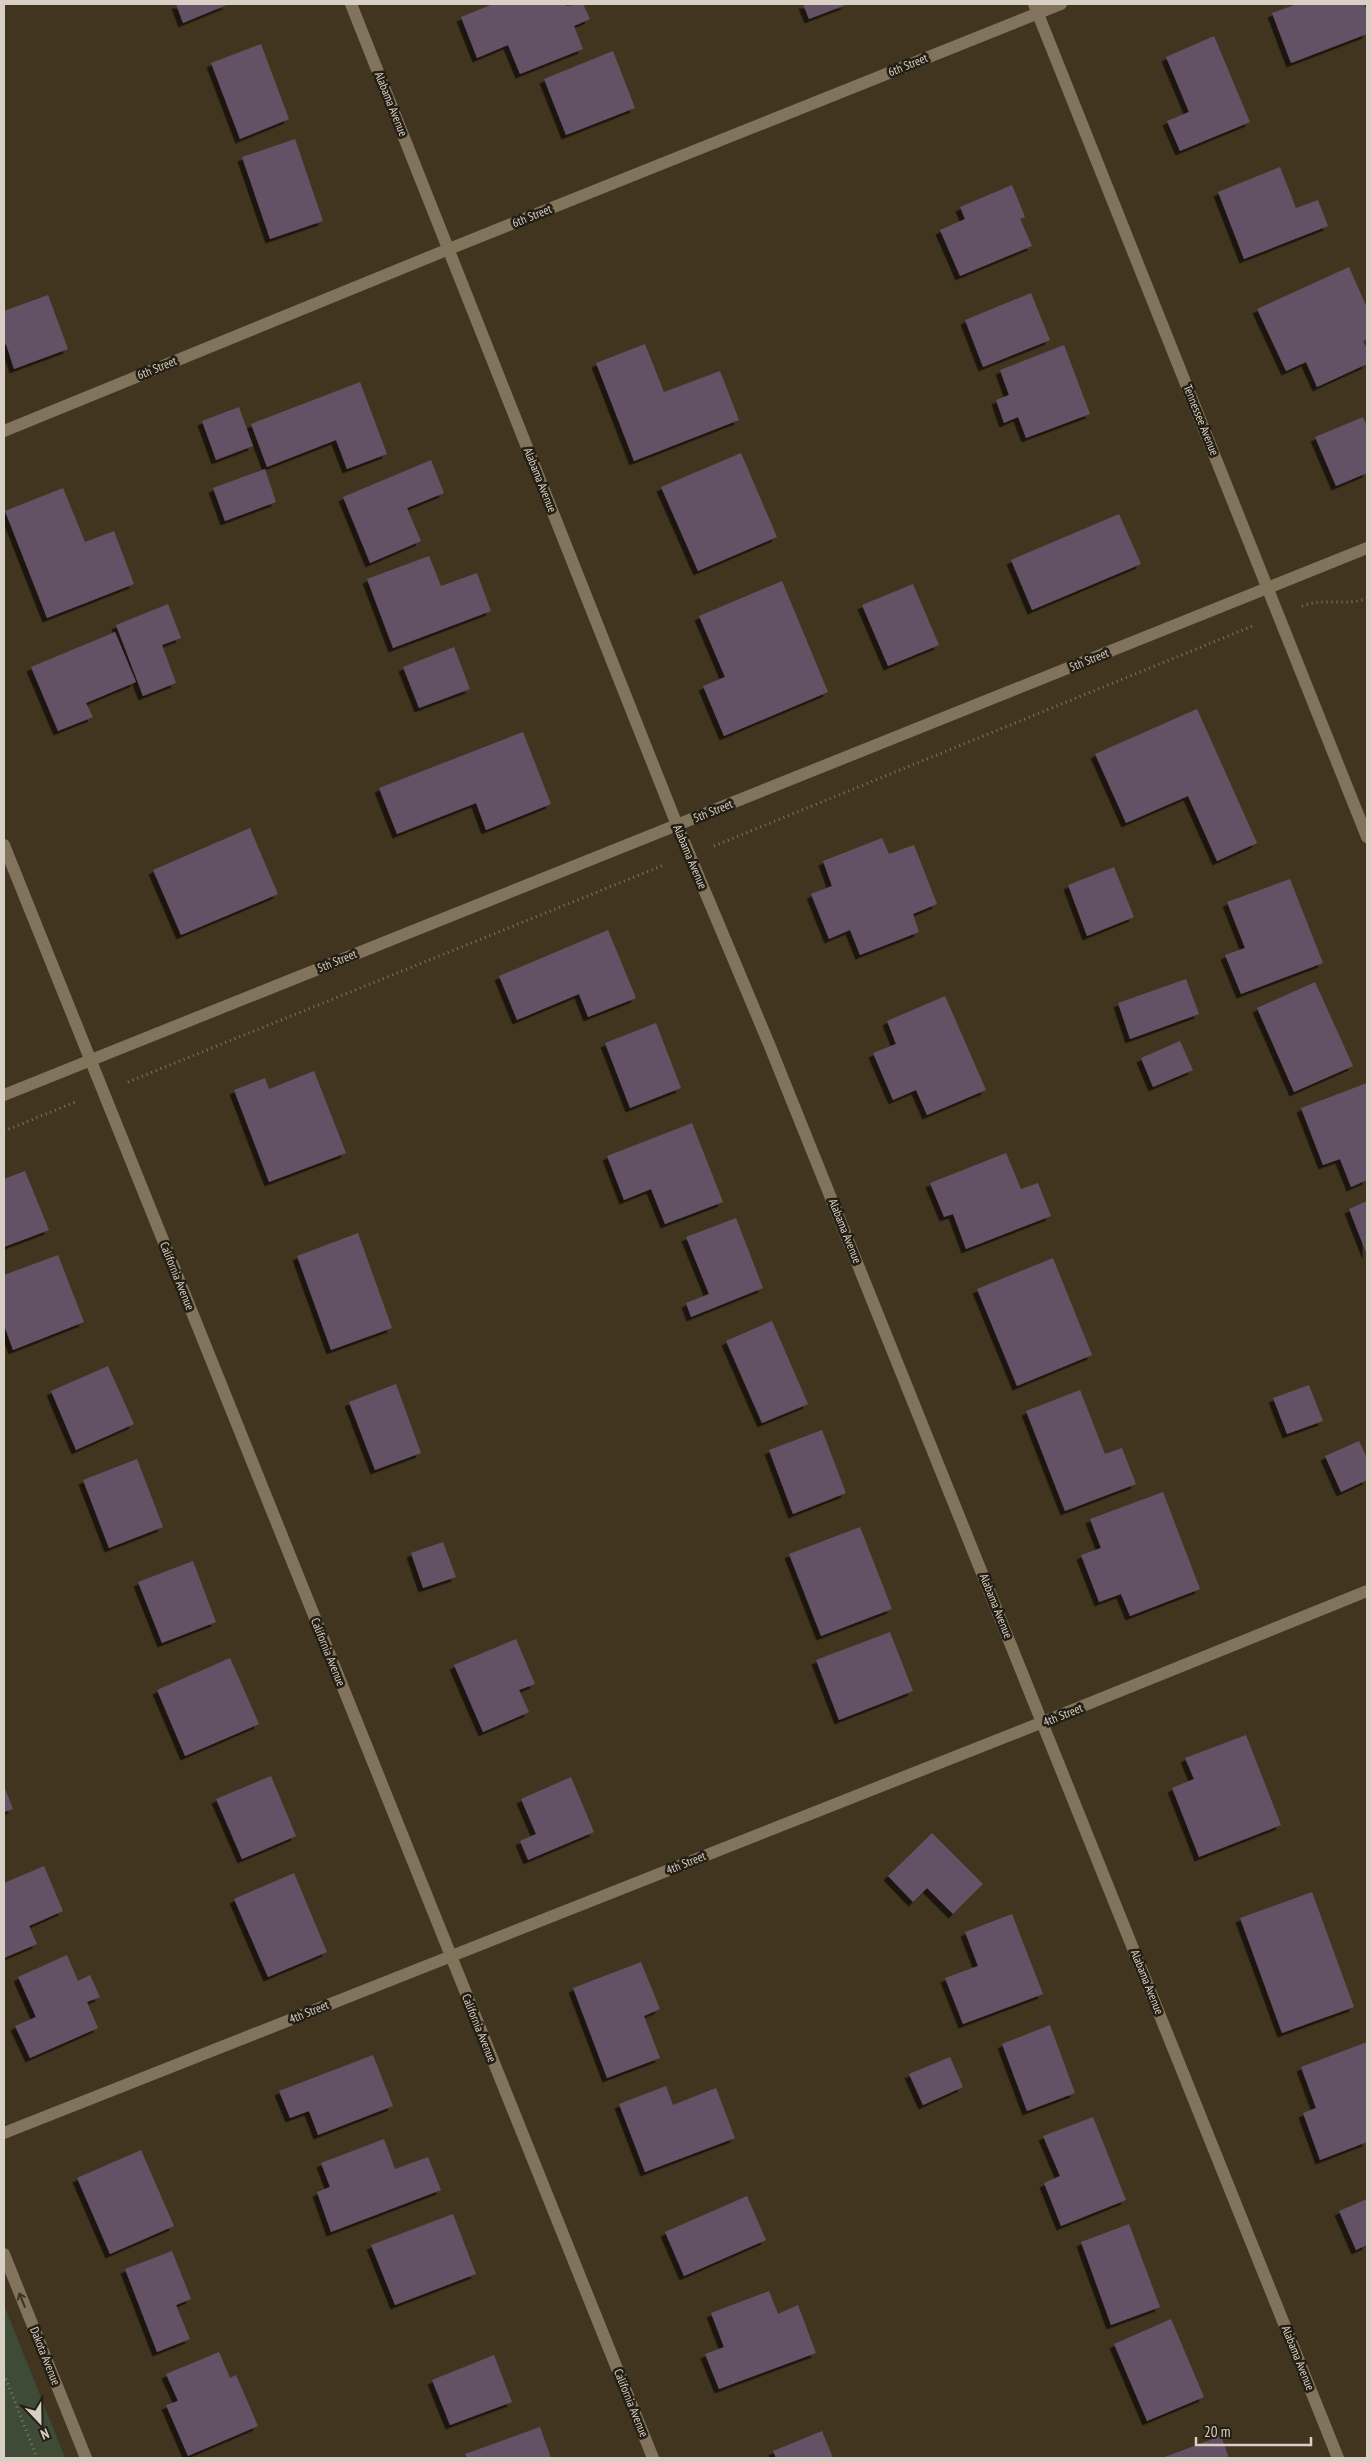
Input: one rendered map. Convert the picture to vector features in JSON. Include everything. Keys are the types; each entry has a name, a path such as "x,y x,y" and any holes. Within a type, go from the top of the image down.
{"street":[{"name":"Alabama Avenue","path":"351,4 676,825 769,1044 1338,2458"},
{"name":"6th Street","path":"4,431 1035,8 1061,4"},
{"name":"Tennessee Avenue","path":"1035,8 1367,837"},
{"name":"5th Street","path":"4,1095 1367,548"},
{"name":"California Avenue","path":"4,845 653,2458"},
{"name":"4th Street","path":"4,2133 1043,1722 1367,1591"},
{"name":"Dakota Avenue","path":"4,2254 86,2458"}],"path":[{"path":"4,2374 37,2458"}],"green space":[{"path":"4,2305 65,2458 4,2458"}],"building":[{"path":"176,4 229,4 183,23"},
{"path":"493,4 565,4 566,6 583,4 590,19 574,26 583,49 520,74 508,45 477,58 461,17"},
{"path":"803,4 848,4 809,19"},
{"path":"1297,4 1364,4 1367,13 1367,34 1291,63 1272,13"},
{"path":"1214,36 1250,122 1180,151 1167,121 1189,112 1166,57"},
{"path":"261,44 289,119 240,139 211,63"},
{"path":"613,51 635,108 566,135 544,79"},
{"path":"295,139 323,221 270,239 242,157"},
{"path":"1280,167 1296,208 1318,200 1328,226 1244,259 1218,192"},
{"path":"1012,185 1025,217 1020,219 1032,246 960,276 940,230 965,219 960,207"},
{"path":"1349,267 1367,308 1367,339 1363,341 1367,349 1367,364 1317,387 1306,362 1286,371 1257,309"},
{"path":"1031,293 1050,340 983,367 965,320"},
{"path":"48,295 68,349 14,369 6,344 4,345 4,311"},
{"path":"645,344 664,392 720,371 739,420 634,461 596,363"},
{"path":"1064,345 1090,414 1026,438 1018,417 1004,423 996,400 1009,395 1000,370"},
{"path":"360,382 387,454 347,469 336,440 267,467 251,424"},
{"path":"239,407 253,446 216,460 202,421"},
{"path":"1363,417 1367,427 1367,473 1336,486 1315,437"},
{"path":"741,453 777,537 698,571 661,487"},
{"path":"431,460 444,493 407,508 421,541 370,563 343,497"},
{"path":"265,469 276,502 225,521 213,488"},
{"path":"63,488 85,542 114,531 134,584 47,618 5,511"},
{"path":"1119,514 1141,564 1032,610 1011,560"},
{"path":"429,556 441,586 477,573 491,611 393,648 367,579"},
{"path":"782,581 828,692 724,736 703,686 725,677 699,616"},
{"path":"913,584 939,645 888,666 862,605"},
{"path":"168,604 181,638 162,645 176,683 143,696 116,625"},
{"path":"115,632 136,682 86,703 93,717 58,731 31,667"},
{"path":"454,647 470,689 419,708 403,667"},
{"path":"1197,709 1257,843 1217,861 1188,796 1126,823 1095,754"},
{"path":"523,732 551,804 486,830 476,803 397,834 379,788"},
{"path":"250,828 278,894 181,935 153,870"},
{"path":"882,838 889,854 914,845 937,904 913,914 919,932 860,955 850,930 829,939 811,894 832,886 823,861"},
{"path":"1114,867 1134,917 1087,936 1068,885"},
{"path":"1290,879 1323,963 1241,994 1225,955 1245,948 1227,902"},
{"path":"608,930 636,998 588,1017 579,994 517,1020 499,976"},
{"path":"1186,979 1199,1014 1130,1039 1118,1003"},
{"path":"1315,982 1353,1066 1294,1092 1257,1008"},
{"path":"945,996 986,1090 927,1115 916,1090 893,1100 873,1053 896,1044 887,1021"},
{"path":"656,1023 681,1088 630,1108 605,1043"},
{"path":"1180,1041 1193,1070 1153,1087 1141,1058"},
{"path":"314,1071 346,1153 269,1182 234,1090 265,1078 269,1089"},
{"path":"1367,1083 1367,1180 1351,1187 1340,1159 1323,1165 1301,1108"},
{"path":"692,1123 723,1202 665,1224 651,1189 624,1200 607,1156"},
{"path":"1006,1153 1021,1189 1038,1183 1051,1216 966,1249 953,1214 944,1217 930,1183"},
{"path":"25,1171 49,1230 4,1247 4,1179"},
{"path":"1367,1201 1367,1255 1349,1209"},
{"path":"736,1218 763,1288 691,1317 686,1303 709,1294 686,1237"},
{"path":"358,1233 392,1328 331,1350 297,1256"},
{"path":"58,1255 84,1322 13,1350 4,1325 4,1275"},
{"path":"1053,1258 1092,1355 1017,1386 977,1289"},
{"path":"772,1321 808,1404 762,1423 726,1341"},
{"path":"108,1366 134,1424 76,1450 51,1391"},
{"path":"396,1384 421,1453 375,1470 349,1402"},
{"path":"1309,1385 1323,1421 1287,1434 1273,1398"},
{"path":"1080,1390 1105,1454 1122,1448 1136,1484 1065,1511 1026,1411"},
{"path":"822,1430 846,1493 793,1514 769,1450"},
{"path":"1359,1441 1367,1458 1367,1480 1341,1492 1325,1456"},
{"path":"137,1459 163,1527 109,1548 83,1480"},
{"path":"1163,1492 1200,1589 1130,1616 1121,1594 1099,1602 1081,1555 1101,1548 1090,1519"},
{"path":"860,1527 892,1609 821,1636 789,1554"},
{"path":"443,1542 456,1577 423,1588 411,1553"},
{"path":"193,1561 216,1622 162,1643 138,1582"},
{"path":"890,1632 913,1691 839,1720 816,1660"},
{"path":"516,1639 535,1684 519,1690 529,1712 483,1732 454,1665"},
{"path":"230,1658 259,1724 185,1756 157,1690"},
{"path":"1246,1735 1281,1825 1199,1857 1172,1788 1194,1779 1185,1758"},
{"path":"271,1776 296,1836 242,1859 216,1799"},
{"path":"571,1777 594,1832 528,1860 520,1841 536,1834 521,1799"},
{"path":"4,1786 13,1809 4,1812"},
{"path":"932,1833 983,1884 953,1914 927,1888 913,1902 888,1876"},
{"path":"44,1866 63,1911 29,1926 37,1944 4,1958 4,1883"},
{"path":"294,1873 327,1952 268,1977 234,1899"},
{"path":"1312,1892 1354,2007 1282,2033 1240,1918"},
{"path":"1012,1914 1043,1994 963,2024 945,1978 978,1966 965,1932"},
{"path":"67,1955 78,1981 90,1975 100,1997 87,2002 98,2028 30,2058 15,2026 36,2017 18,1977"},
{"path":"641,1962 660,2009 644,2016 660,2058 607,2078 573,1988"},
{"path":"1050,2025 1075,2093 1027,2111 1002,2044"},
{"path":"1367,2042 1367,2142 1320,2160 1303,2113 1316,2108 1301,2067"},
{"path":"373,2055 393,2106 318,2135 309,2111 290,2118 279,2091"},
{"path":"950,2057 963,2087 923,2105 909,2074"},
{"path":"666,2086 673,2105 716,2088 735,2138 645,2172 619,2104"},
{"path":"1093,2117 1126,2200 1061,2226 1044,2183 1060,2176 1043,2136"},
{"path":"384,2139 395,2169 428,2157 441,2190 331,2232 317,2192 330,2187 321,2163"},
{"path":"141,2150 174,2226 110,2254 77,2178"},
{"path":"747,2196 766,2240 684,2276 665,2232"},
{"path":"1367,2199 1367,2245 1356,2250 1339,2211"},
{"path":"453,2214 476,2274 395,2305 371,2245"},
{"path":"1129,2224 1160,2307 1111,2325 1081,2242"},
{"path":"172,2251 191,2299 176,2305 190,2339 157,2352 125,2269"},
{"path":"769,2291 778,2314 798,2305 816,2353 719,2389 705,2354 724,2347 711,2313"},
{"path":"1171,2319 1204,2397 1147,2421 1114,2344"},
{"path":"219,2352 230,2378 236,2375 258,2426 188,2456 166,2405 178,2401 166,2374"},
{"path":"494,2355 512,2402 450,2425 432,2380"},
{"path":"540,2427 551,2458 467,2458 465,2454"},
{"path":"822,2431 833,2458 776,2458 773,2451"},
{"path":"1221,2436 1229,2458 1162,2458"}]}
